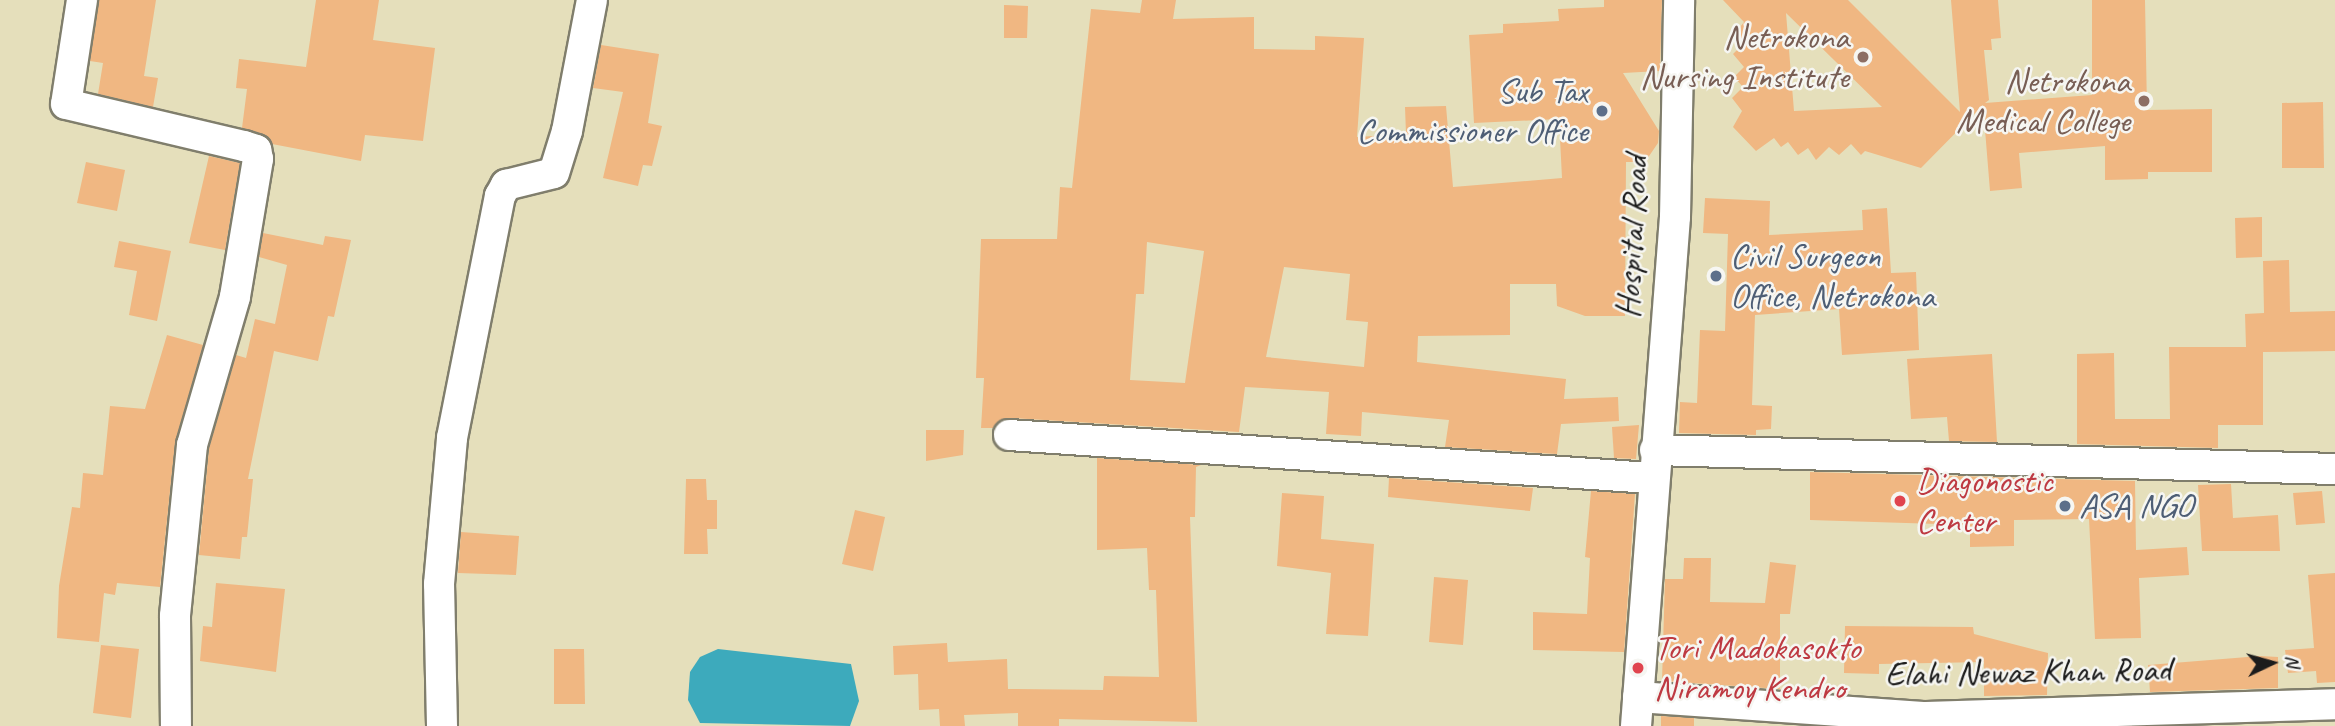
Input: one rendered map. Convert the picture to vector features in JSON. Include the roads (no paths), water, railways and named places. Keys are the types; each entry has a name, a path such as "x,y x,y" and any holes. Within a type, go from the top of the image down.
{"street":[{"path":"82,0 66,104 244,146 256,150 258,159 235,297 192,445 175,615 176,726"},
{"path":"442,726 439,584 452,438 500,196 506,185 554,173 567,131 592,0"},
{"name":"Hospital Road","path":"1636,726 1653,464 1675,217 1679,0"},
{"path":"1009,435 1653,464 2335,468"},
{"name":"Elahi Newaz Khan Road","path":"1638,696 1926,717 2335,704"}],"water":[{"path":"718,649 851,664 859,701 850,726 700,723 688,700 690,672 700,657"}],"place":[{"name":"Netrokona Nursing Institute","path":"1863,57"},
{"name":"Netrokona Medical College","path":"2144,101"},
{"name":"Sub Tax Commissioner Office","path":"1602,111"},
{"name":"Civil Surgeon Office, Netrokona","path":"1716,276"},
{"name":"Diagonostic Center","path":"1900,501"},
{"name":"ASA NGO","path":"2065,506"},
{"name":"Tori Madokasokto Niramoy Kendro","path":"1638,668"}]}
